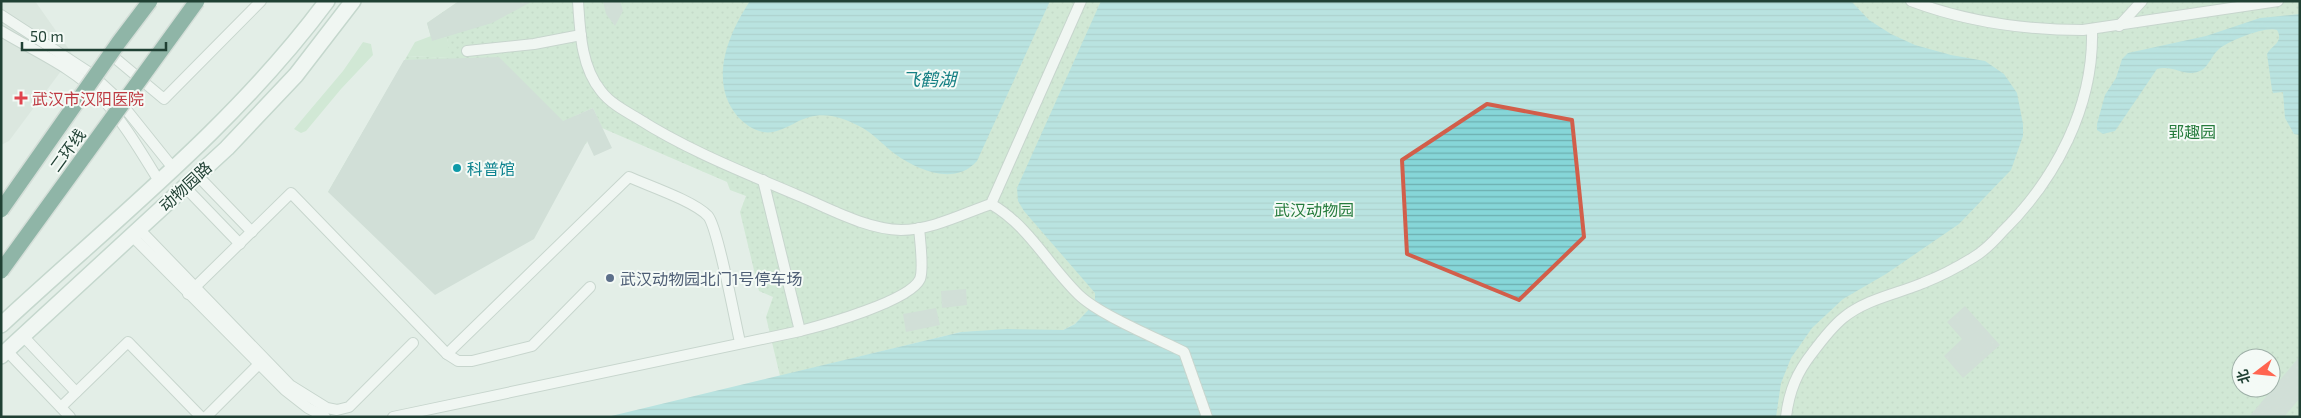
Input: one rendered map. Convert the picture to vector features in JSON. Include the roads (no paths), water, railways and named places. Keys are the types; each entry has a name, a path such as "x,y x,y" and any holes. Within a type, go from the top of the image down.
{"highway":[{"name":"二环线","path":"1,210 149,1"},
{"name":"二环线","path":"1,270 197,1"}],"main road":[{"name":"动物园路","path":"1,324 159,181 266,78 327,1"},
{"name":"动物园路","path":"4,353 227,148 296,75 352,1"}],"lane":[{"path":"149,1 109,53 164,99 261,1"},
{"path":"578,1 581,35 588,68 601,91 609,99 655,130 763,180 863,222 889,229 919,228 991,204 1081,1"},
{"path":"1911,1 1987,23 2052,30 2092,30 2278,1"},
{"path":"2119,26 2142,1"},
{"path":"1,15 96,79 116,97 173,168"},
{"path":"1786,417 1792,386 1799,370 1823,338 1843,318 1862,306 1923,283 1958,267 1976,256 2015,220 2052,170 2068,140 2086,93 2092,50 2092,30"},
{"path":"1,31 70,73 100,96 129,133 159,181"},
{"path":"467,50 534,44 581,35"},
{"path":"197,175 252,232"},
{"path":"447,354 628,177 679,199 709,218 716,236 740,342"},
{"path":"763,180 800,331"},
{"path":"185,187 240,244"},
{"path":"192,291 291,193 447,354 458,361 472,361 532,346 590,287"},
{"path":"991,204 1018,223 1069,284 1093,306 1184,352 1207,417"},
{"path":"393,417 740,342 800,331 857,315 915,285 919,280 921,272 919,228"},
{"path":"135,232 192,291 290,385 327,408 337,410 348,407"},
{"path":"192,291 258,365 284,390 308,408 325,417"},
{"path":"23,336 76,392"},
{"path":"61,407 128,342 200,417"},
{"path":"331,417 348,407 413,343"},
{"path":"4,353 70,417"},
{"path":"206,417 258,365"}],"water":[{"name":"飞鹤湖","path":"750,1 1050,1 977,161 968,169 948,174 937,173 915,166 895,154 864,129 851,122 828,115 812,116 772,132 756,130 743,122 729,103 724,89 723,74 724,58 729,43"},
{"path":"1101,1 1851,1 1869,20 1891,34 1915,45 1951,55 1985,61 2004,74 2017,93 2023,124 2023,136 2011,170 1959,224 1886,274 1843,299 1812,328 1791,358 1781,383 1776,417 607,417 961,332 1007,329 1063,330 1075,324 1095,303 1095,293 1024,211 1018,201 1017,188"},
{"path":"2300,14 2300,135 2294,134 2285,118 2283,92 2273,93 2272,90 2267,54 2278,40 2279,34 2277,30 2271,29 2247,35 2224,46 2217,51 2202,70 2191,73 2169,68 2157,69 2115,131 2103,134 2097,130 2105,95 2116,78 2122,59 2128,53 2206,36 2260,18"}],"place":[{"name":"武汉市汉阳医院","path":"21,98"},
{"name":"科普馆","path":"457,168"},
{"name":"武汉动物园北门1号停车场","path":"610,278"}],"park label":[{"name":"郢趣园","path":"2192,131"},
{"name":"武汉动物园","path":"1314,209"}]}
